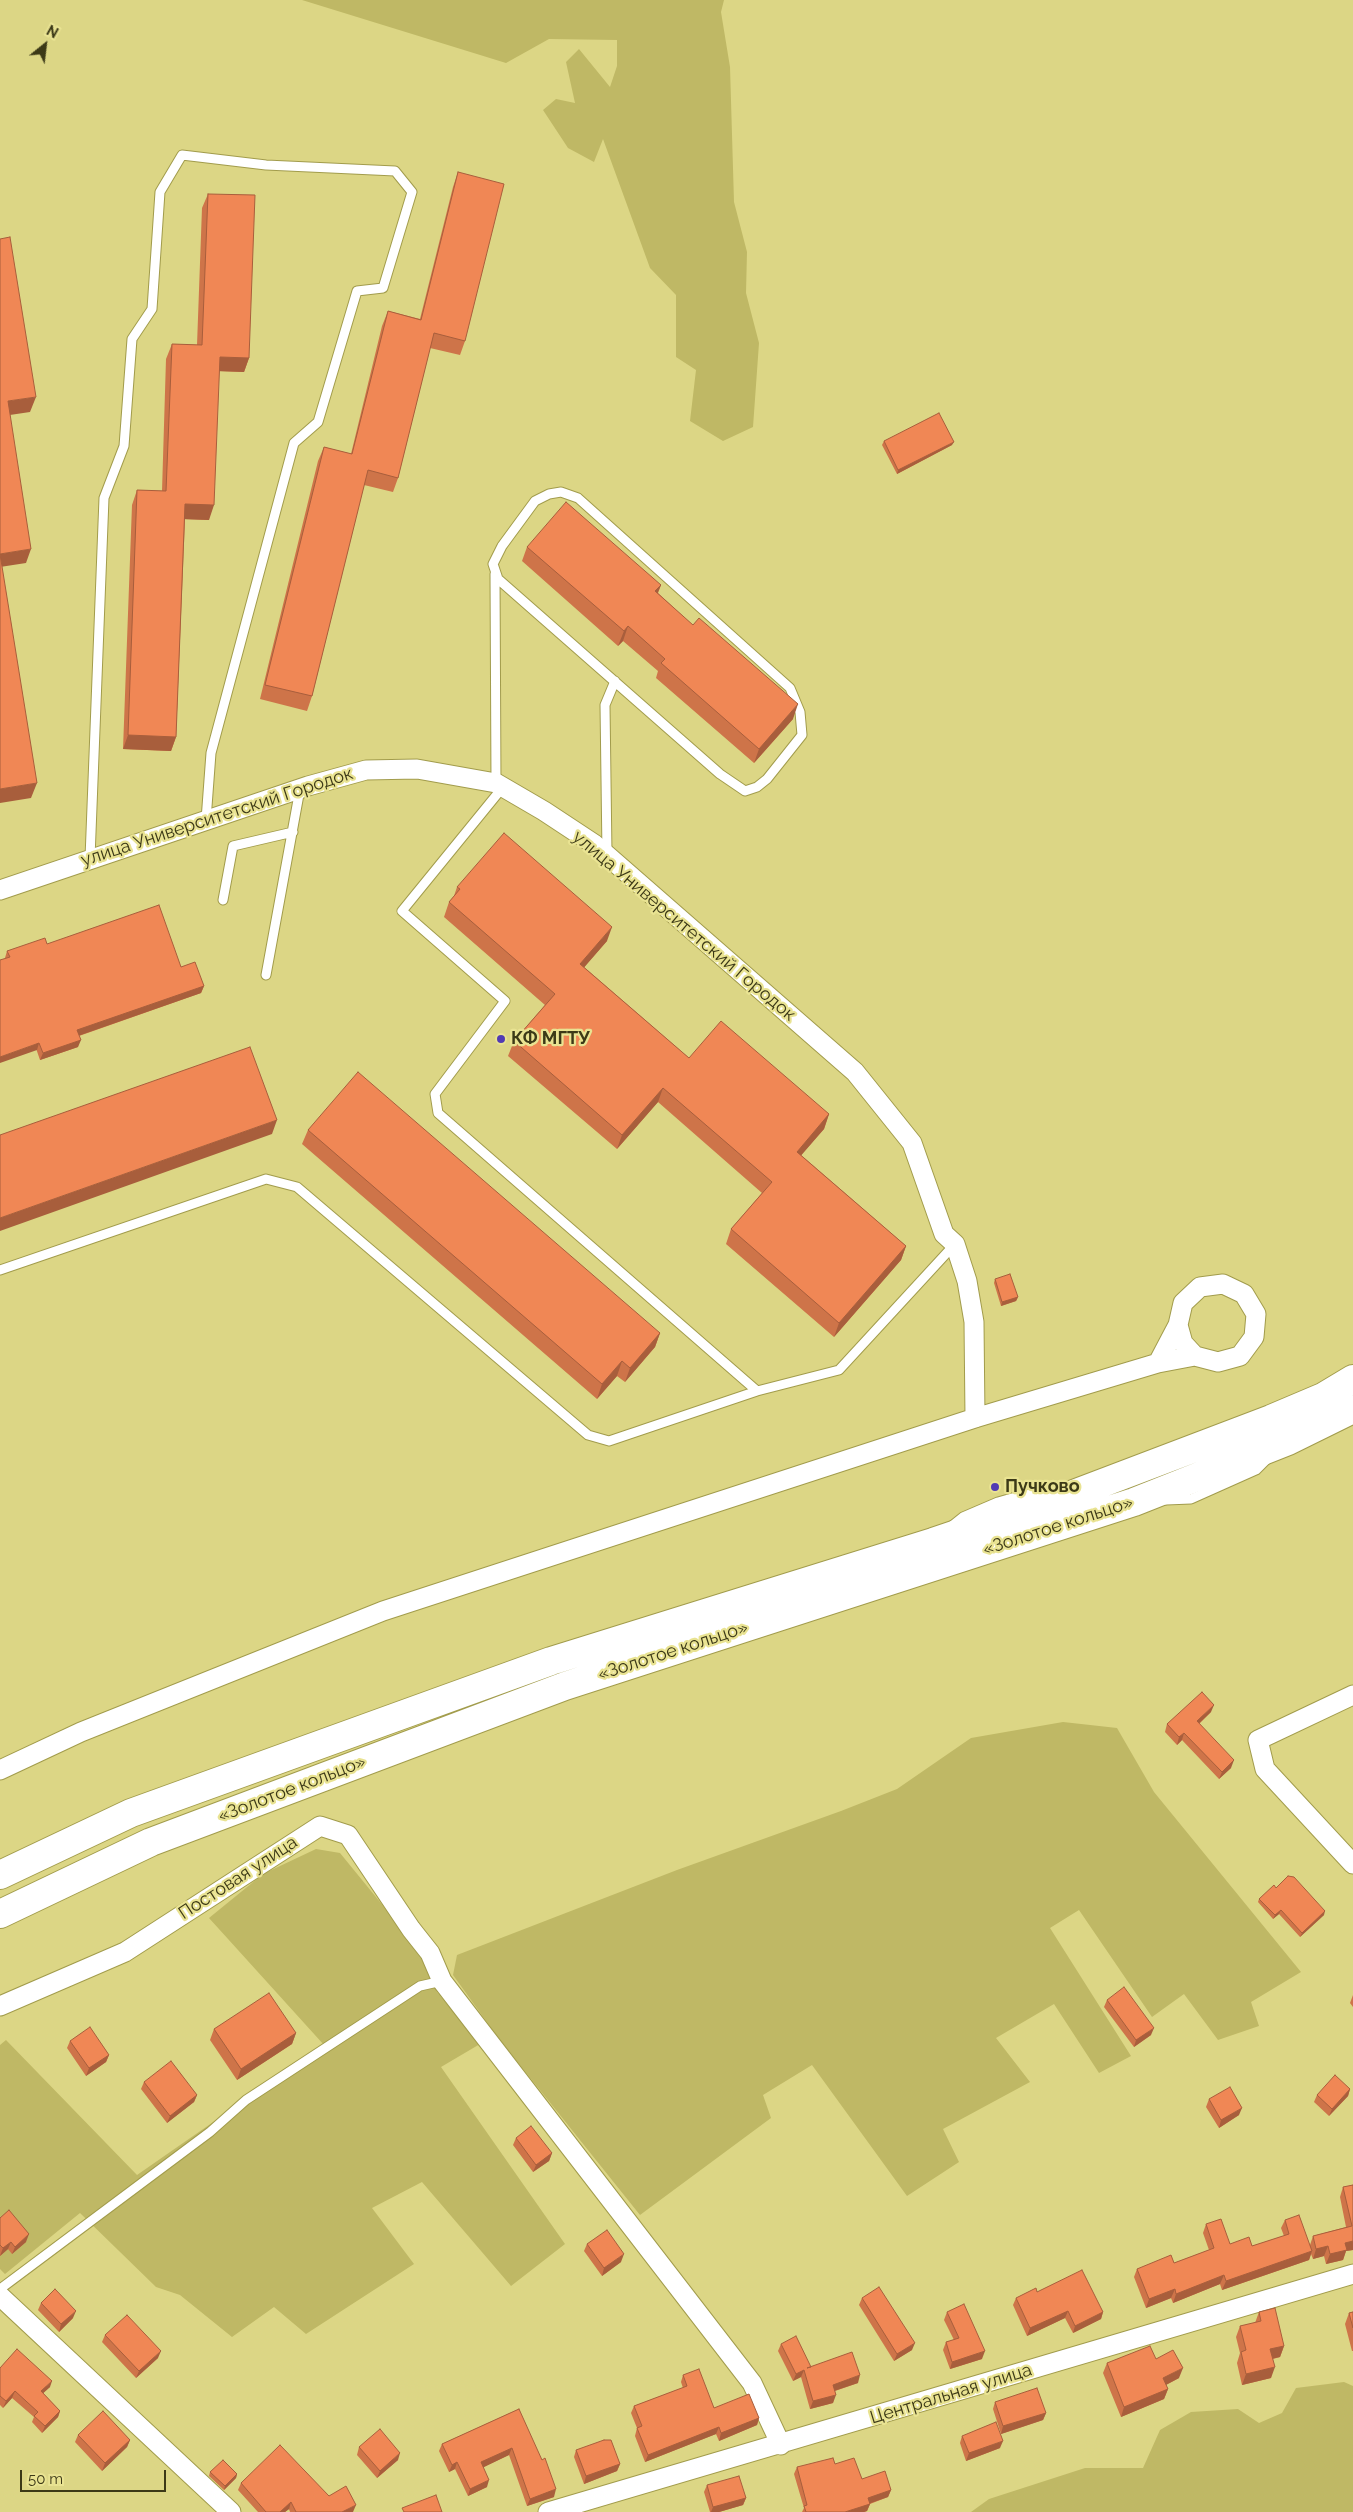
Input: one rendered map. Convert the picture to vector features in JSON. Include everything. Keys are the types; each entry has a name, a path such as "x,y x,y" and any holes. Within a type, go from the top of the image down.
{"highway":[{"name":"«Золотое кольцо»","path":"0,1875 131,1813 551,1661 933,1542 1063,1498 1272,1419 1323,1396 1353,1379"},
{"name":"«Золотое кольцо»","path":"0,1914 151,1842 565,1686 1134,1502 1288,1441 1353,1409"}],"street":[{"name":"улица Университетский Городок","path":"0,890 300,788 366,770 417,769 500,785 594,844 855,1072 912,1144 944,1234 955,1244 966,1281 974,1322 975,1418"},
{"path":"0,1770 82,1732 383,1611 975,1418 1158,1363 1195,1356 1218,1362 1240,1356 1254,1337 1256,1314 1244,1294 1223,1284 1200,1287 1183,1303 1178,1325 1158,1363"},
{"path":"1178,1325 1183,1343 1195,1356"},
{"path":"1353,1695 1258,1740 1265,1769 1353,1864"},
{"name":"Постовая улица","path":"0,2006 125,1952 320,1826 348,1835 411,1929 430,1953 442,1981"},
{"path":"442,1981 752,2383 780,2445"},
{"name":"Центральная улица","path":"548,2512 780,2445 1353,2274"},
{"path":"0,2296 231,2512"}],"lane":[{"path":"90,858 104,498 124,446 132,340 152,309 160,192 182,155 266,165 395,171 412,192 383,288 358,291 318,422 294,443 210,753 206,820"},
{"path":"561,492 578,498 790,688 800,712 802,735 767,779 745,791 720,774 615,681 498,579 492,564 497,553 535,501 549,494 561,492"},
{"path":"495,571 500,785 402,911 505,1001 435,1094 438,1113 757,1391"},
{"path":"607,856 605,706 615,681"},
{"path":"266,975 300,788"},
{"path":"223,900 233,846 292,832"},
{"path":"0,1270 266,1179 297,1187 588,1435 610,1441 757,1391 839,1370 955,1244"},
{"path":"0,2289 210,2132 246,2100 420,1986 442,1981"}],"shaded area":[{"path":"302,0 724,0 721,12 730,67 734,202 747,252 746,293 759,343 753,427 723,441 690,421 696,370 676,357 676,295 650,268 603,139 594,162 568,148 543,110 556,99 575,103 566,62 579,49 610,87 617,66 617,40 549,39 506,63"},
{"path":"1063,1722 1117,1728 1154,1792 1301,1972 1251,2002 1259,2026 1218,2040 1184,1994 1152,2017 1079,1910 1050,1928 1131,2056 1099,2073 1054,2004 996,2038 1030,2082 943,2129 959,2162 907,2196 812,2065 763,2095 771,2118 640,2215 499,2039 453,1975 457,1955 677,1870 897,1789 971,1738"},
{"path":"316,1849 340,1853 429,1962 437,1992 480,2044 441,2067 565,2244 511,2286 422,2182 372,2208 414,2264 306,2334 274,2307 232,2337 180,2295 156,2287 80,2213 5,2274 0,2269 0,2045 6,2040 137,2175 324,2045 209,1918 263,1874"},
{"path":"1344,2382 1353,2386 1353,2512 971,2512 989,2499 1085,2468 1143,2468 1160,2430 1191,2412 1238,2409 1259,2423 1282,2413 1296,2388"}],"building":[{"path":"458,172 504,184 465,341 434,333 398,478 368,470 312,696 265,685 324,447 352,454 388,311 421,320"},
{"path":"208,194 255,195 249,358 220,357 214,505 185,504 176,737 128,735 137,490 166,491 172,344 202,345"},
{"path":"10,237 36,397 8,401 31,549 0,554 0,239"},
{"path":"939,413 954,442 898,470 884,441"},
{"path":"566,502 661,585 655,591 693,625 699,618 798,704 759,749 661,663 665,659 628,626 624,631 527,547"},
{"path":"0,554 37,783 0,789"},
{"path":"504,833 612,927 580,964 689,1058 721,1021 829,1114 797,1152 906,1246 839,1323 731,1229 772,1182 663,1088 622,1135 514,1041 555,994 449,902 460,889 457,887"},
{"path":"159,905 181,967 195,962 204,986 77,1030 81,1040 43,1053 39,1043 0,1057 0,960 10,957 7,951 45,938 47,944"},
{"path":"250,1047 277,1120 0,1218 0,1135"},
{"path":"358,1072 660,1333 630,1368 622,1361 602,1384 308,1130"},
{"path":"1010,1274 1018,1297 1002,1302 995,1279"},
{"path":"1202,1692 1214,1705 1197,1721 1234,1760 1222,1772 1184,1733 1179,1737 1167,1724"},
{"path":"1288,1876 1294,1877 1325,1911 1302,1933 1281,1910 1275,1915 1259,1899 1274,1885 1276,1888"},
{"path":"1124,1987 1154,2028 1136,2040 1107,2000"},
{"path":"269,1993 296,2033 241,2069 214,2029"},
{"path":"90,2027 109,2055 89,2068 70,2041"},
{"path":"171,2061 197,2095 170,2116 144,2082"},
{"path":"1335,2075 1350,2089 1332,2109 1317,2095"},
{"path":"1230,2087 1242,2108 1221,2120 1209,2099"},
{"path":"531,2126 552,2153 536,2165 516,2138"},
{"path":"1353,2185 1353,2241 1345,2243 1347,2250 1330,2254 1328,2246 1316,2249 1313,2236 1352,2226 1343,2187"},
{"path":"9,2210 29,2234 15,2247 11,2242 3,2248 0,2245 0,2218"},
{"path":"1299,2215 1312,2251 1226,2281 1224,2275 1176,2294 1175,2289 1149,2299 1137,2269 1171,2255 1174,2263 1214,2248 1206,2224 1221,2219 1230,2244 1249,2237 1252,2246 1289,2234 1285,2220"},
{"path":"607,2230 624,2254 604,2268 587,2244"},
{"path":"1082,2270 1103,2312 1075,2326 1068,2311 1030,2328 1016,2298 1036,2288 1037,2292"},
{"path":"879,2287 915,2343 897,2354 862,2298"},
{"path":"55,2289 76,2311 61,2324 41,2303"},
{"path":"964,2304 985,2351 952,2362 946,2342 959,2338 947,2312"},
{"path":"1275,2308 1284,2346 1270,2349 1275,2367 1246,2374 1241,2352 1246,2350 1240,2326 1261,2321 1259,2312"},
{"path":"1353,2312 1353,2328 1349,2313"},
{"path":"127,2315 161,2351 139,2371 105,2335"},
{"path":"796,2336 811,2367 852,2352 860,2375 833,2385 836,2395 813,2401 804,2370 796,2374 781,2344"},
{"path":"1150,2346 1156,2359 1173,2350 1183,2368 1163,2378 1168,2389 1124,2407 1107,2363"},
{"path":"17,2349 52,2381 41,2391 60,2411 45,2426 34,2416 38,2412 15,2391 6,2401 0,2396 0,2368"},
{"path":"699,2369 714,2408 749,2394 759,2418 721,2433 719,2427 648,2455 637,2428 642,2426 634,2406 687,2386 683,2375"},
{"path":"1037,2388 1046,2413 1003,2426 995,2402"},
{"path":"519,2409 542,2460 545,2458 556,2489 530,2499 512,2448 481,2462 489,2480 470,2489 457,2462 452,2465 442,2444"},
{"path":"103,2411 130,2440 105,2463 78,2435"},
{"path":"996,2422 1003,2441 969,2453 962,2436"},
{"path":"380,2429 400,2453 380,2471 359,2447"},
{"path":"604,2440 611,2440 620,2464 586,2476 576,2450"},
{"path":"280,2445 329,2496 346,2486 356,2505 342,2512 296,2512 291,2502 280,2512 266,2512 241,2483"},
{"path":"833,2458 835,2464 854,2458 862,2479 885,2471 891,2490 868,2498 870,2504 845,2512 806,2512 804,2506 807,2505 797,2467"},
{"path":"223,2460 237,2474 225,2486 210,2472"},
{"path":"739,2476 746,2498 713,2507 707,2485"},
{"path":"436,2495 442,2512 404,2512 402,2508"}],"place":[{"name":"КФ МГТУ","path":"501,1039"},
{"name":"Пучково","path":"995,1487"}]}
